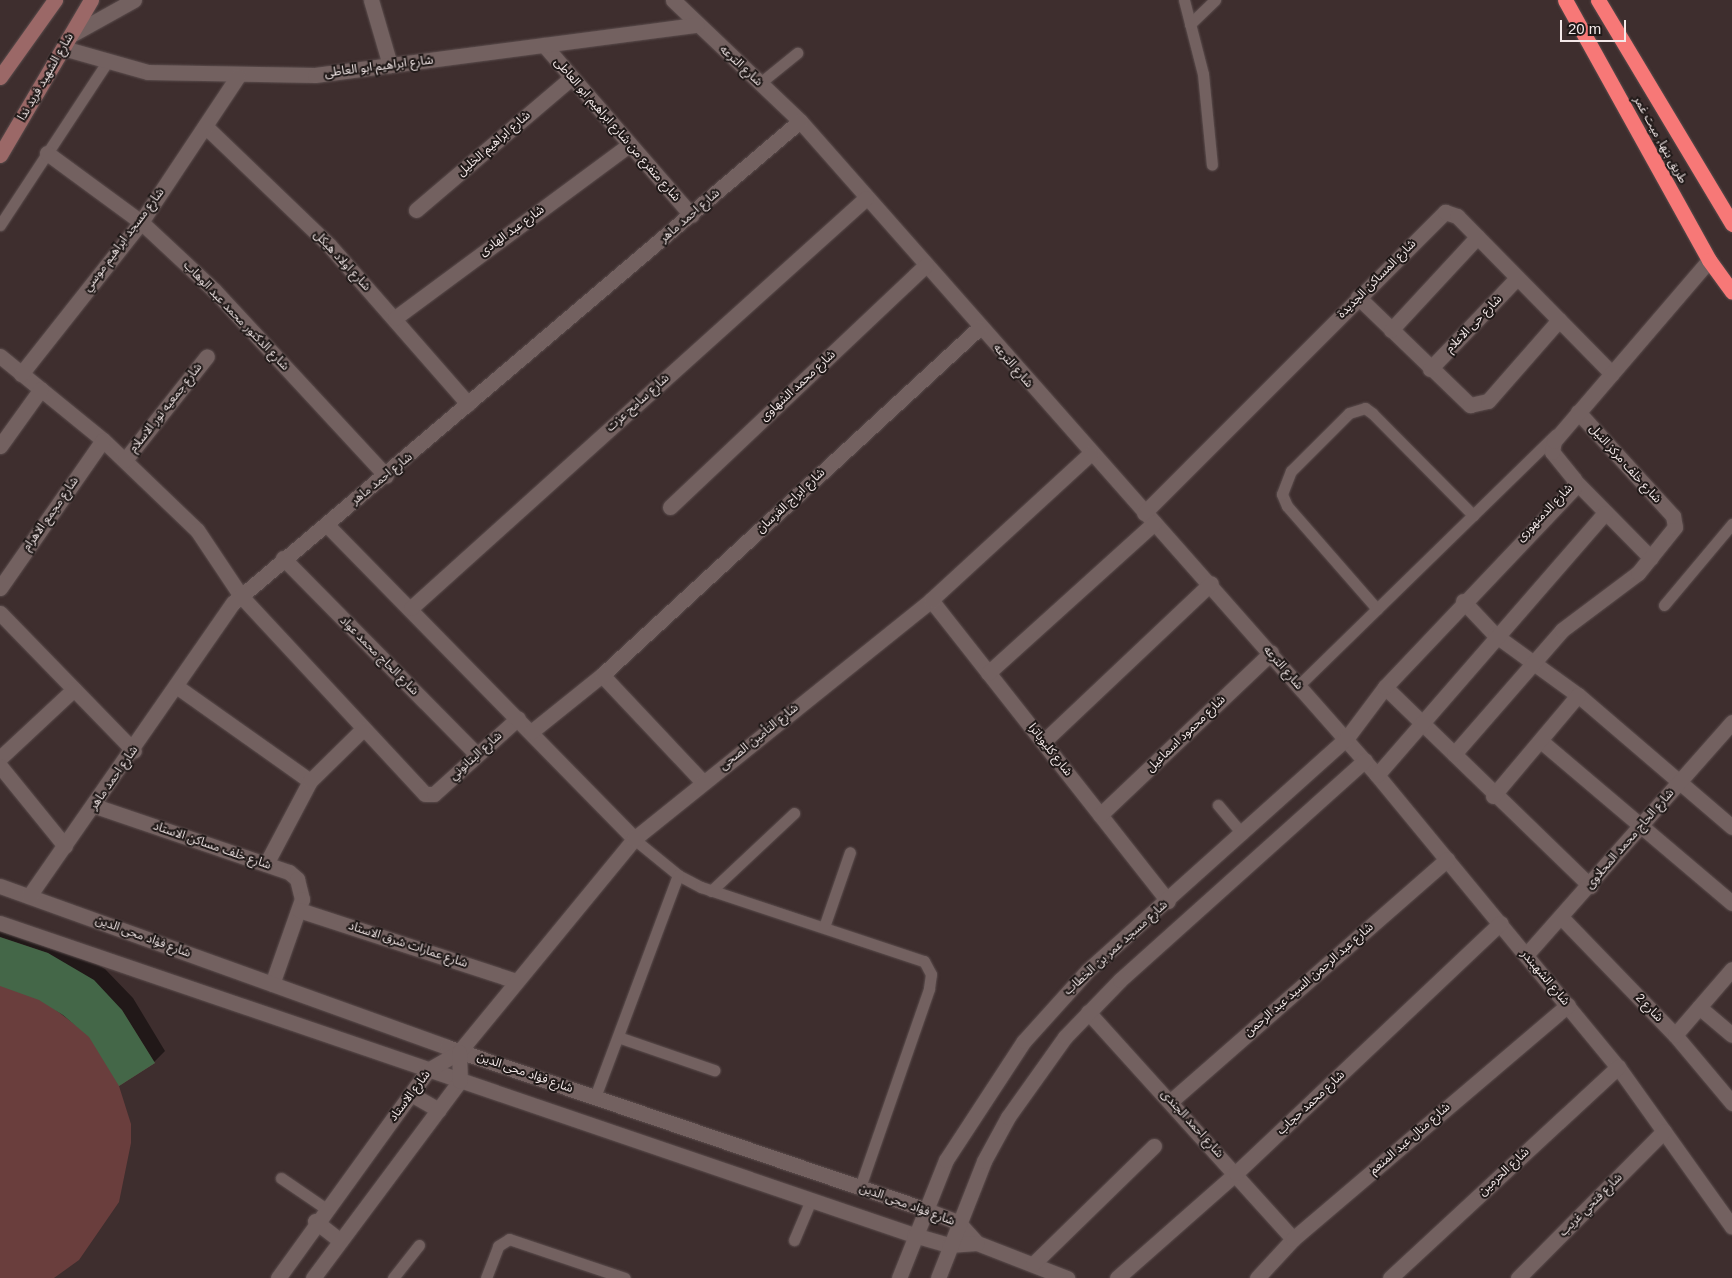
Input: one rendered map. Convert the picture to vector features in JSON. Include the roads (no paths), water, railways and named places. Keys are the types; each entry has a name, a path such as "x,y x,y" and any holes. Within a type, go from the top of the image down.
{"highway":[{"name":"طريق بنها, ميت غمر","path":"1565,0 1709,260 1732,292"},
{"name":"طريق بنها, ميت غمر","path":"1598,0 1732,224"}],"main road":[{"name":"شارع الشهيد فريد ندا","path":"1,150 91,0"},
{"path":"0,77 50,2"}],"street":[{"path":"67,41 134,0"},
{"path":"371,0 390,65"},
{"name":"شارع الترعه","path":"673,0 697,25 800,121 1090,454 1211,583 1346,739"},
{"name":"شارع ابراهيم ابو العاطى","path":"67,41 107,62 148,72 238,76 315,75 697,25"},
{"name":"شارع متفرع من شارع ابراهيم ابو العاطى","path":"544,45 691,215"},
{"name":"شارع مسجد ابراهيم موسي","path":"21,374 141,222 238,76"},
{"name":"شارع ابراهيم الخليل","path":"416,210 571,78"},
{"name":"شارع احمد ماهر","path":"29,896 134,751 176,686 241,596 283,558 386,476 800,121"},
{"name":"شارع اولاد هيكل","path":"204,126 329,245 395,318 468,404"},
{"name":"شارع عبد الهادى","path":"395,318 629,145"},
{"name":"شارع الدكتور محمد عبد الوهاب","path":"47,154 141,222 214,290 386,476"},
{"name":"شارع سامح عزت","path":"411,608 866,198"},
{"name":"شارع المساكن الجديدة","path":"988,673 1149,518 1358,297 1445,212 1457,216 1612,374"},
{"path":"1391,330 1477,237"},
{"path":"1559,432 1612,374 1709,260"},
{"name":"شارع محمد الشهاوى","path":"670,507 926,265"},
{"name":"شارع حى الاعلام","path":"1430,369 1517,278"},
{"path":"1358,297 1462,401 1479,405 1559,320"},
{"name":"شارع ابراج الفرسان","path":"602,675 979,328"},
{"path":"0,356 103,440 197,530 241,596 363,728 310,782 266,864"},
{"name":"شارع جمعيه نور الاسلام","path":"125,460 207,356"},
{"path":"0,446 41,390"},
{"name":"شارع خلف مركز النيل","path":"1578,412 1673,516 1676,526 1651,558"},
{"name":"شارع الدمنهورى","path":"1346,739 1385,687 1463,601 1574,488 1575,481 1552,452 1559,432"},
{"name":"شارع مجمع الاهرام","path":"0,588 103,440"},
{"name":"شارع التأمين الصحى","path":"460,1052 516,981 634,839 931,600 1090,454"},
{"path":"1454,754 1562,630 1624,585 1651,558 1575,481"},
{"path":"1377,775 1423,724 1495,635 1605,513"},
{"path":"326,524 411,608 634,839"},
{"name":"شارع الحاج محمد عواد","path":"283,558 476,754"},
{"path":"1043,742 1211,583"},
{"name":"شارع كليوباترا","path":"931,600 1168,901"},
{"path":"1463,601 1495,635 1578,695 1681,780 1732,827"},
{"path":"0,613 134,751"},
{"name":"شارع محمود اسماعيل","path":"1100,815 1271,653"},
{"path":"531,732 602,675 703,782"},
{"path":"176,686 310,782"},
{"path":"1385,687 1454,754 1493,796 1590,886"},
{"path":"0,758 74,689"},
{"path":"1493,796 1542,742 1578,695"},
{"name":"شارع البتانوني","path":"363,728 425,794 434,794 518,718"},
{"name":"شارع الحاج محمد المحلاوى","path":"1526,955 1590,886 1732,722"},
{"name":"شارع الشهبندر","path":"1346,739 1448,859 1618,1067 1732,1227"},
{"name":"شارع مسجد عمر بن الخطاب","path":"899,1278 924,1209 970,1119 1024,1042 1088,971 1346,739"},
{"path":"1542,742 1732,903"},
{"path":"938,1278 958,1222 1008,1117 1088,1012 1365,760"},
{"path":"0,766 65,846"},
{"name":"شارع خلف مساكن الاستاد","path":"95,806 266,864 297,879 302,889 299,910 272,984"},
{"name":"شارع عبد الرحمن السيد عبد الرحمن","path":"1171,1101 1448,859"},
{"name":"شارع فؤاد محى الدين","path":"0,886 460,1052 924,1209 958,1222 977,1242"},
{"name":"شارع عمارات شرق الاستاد","path":"299,910 516,981"},
{"name":"شارع 2","path":"1561,917 1675,1034 1732,1103"},
{"name":"شارع فؤاد محى الدين","path":"0,923 914,1235 949,1245 977,1242"},
{"name":"شارع محمد حجاب","path":"1117,1278 1236,1174 1500,923"},
{"path":"1675,1034 1731,972"},
{"name":"شارع منال عبد المنعم","path":"1257,1278 1293,1239 1568,1005"},
{"path":"1699,1007 1732,1035"},
{"name":"شارع احمد الجندى","path":"1088,1012 1171,1101 1293,1239"},
{"path":"313,1278 338,1239 460,1081 460,1052"},
{"name":"شارع الاستاد","path":"278,1278 315,1221 428,1070 460,1052"},
{"name":"شارع الحرمين","path":"1390,1278 1618,1067"},
{"path":"411,1094 439,1110"},
{"name":"شارع فتحي غريب","path":"1518,1278 1664,1131"},
{"path":"1033,1264 1154,1146"},
{"path":"315,1221 338,1239"},
{"path":"977,1242 1067,1278"}],"lane":[{"path":"1184,0 1206,89 1212,165"},
{"path":"1190,24 1215,0"},
{"path":"760,83 797,53"},
{"path":"0,225 107,62"},
{"path":"1377,609 1287,506 1282,494 1291,471 1349,413 1365,408 1372,413 1473,516"},
{"path":"1299,685 1559,432"},
{"path":"1664,605 1732,524"},
{"path":"1218,805 1242,834"},
{"path":"711,891 794,813"},
{"path":"634,839 678,875 711,891 911,955 924,961 931,974 860,1187"},
{"path":"824,927 850,852"},
{"path":"595,1097 678,875"},
{"path":"618,1037 714,1070"},
{"path":"281,1178 325,1208"},
{"path":"794,1240 811,1200"},
{"path":"486,1278 498,1246 508,1239 624,1278"},
{"path":"393,1278 419,1245"}]}
